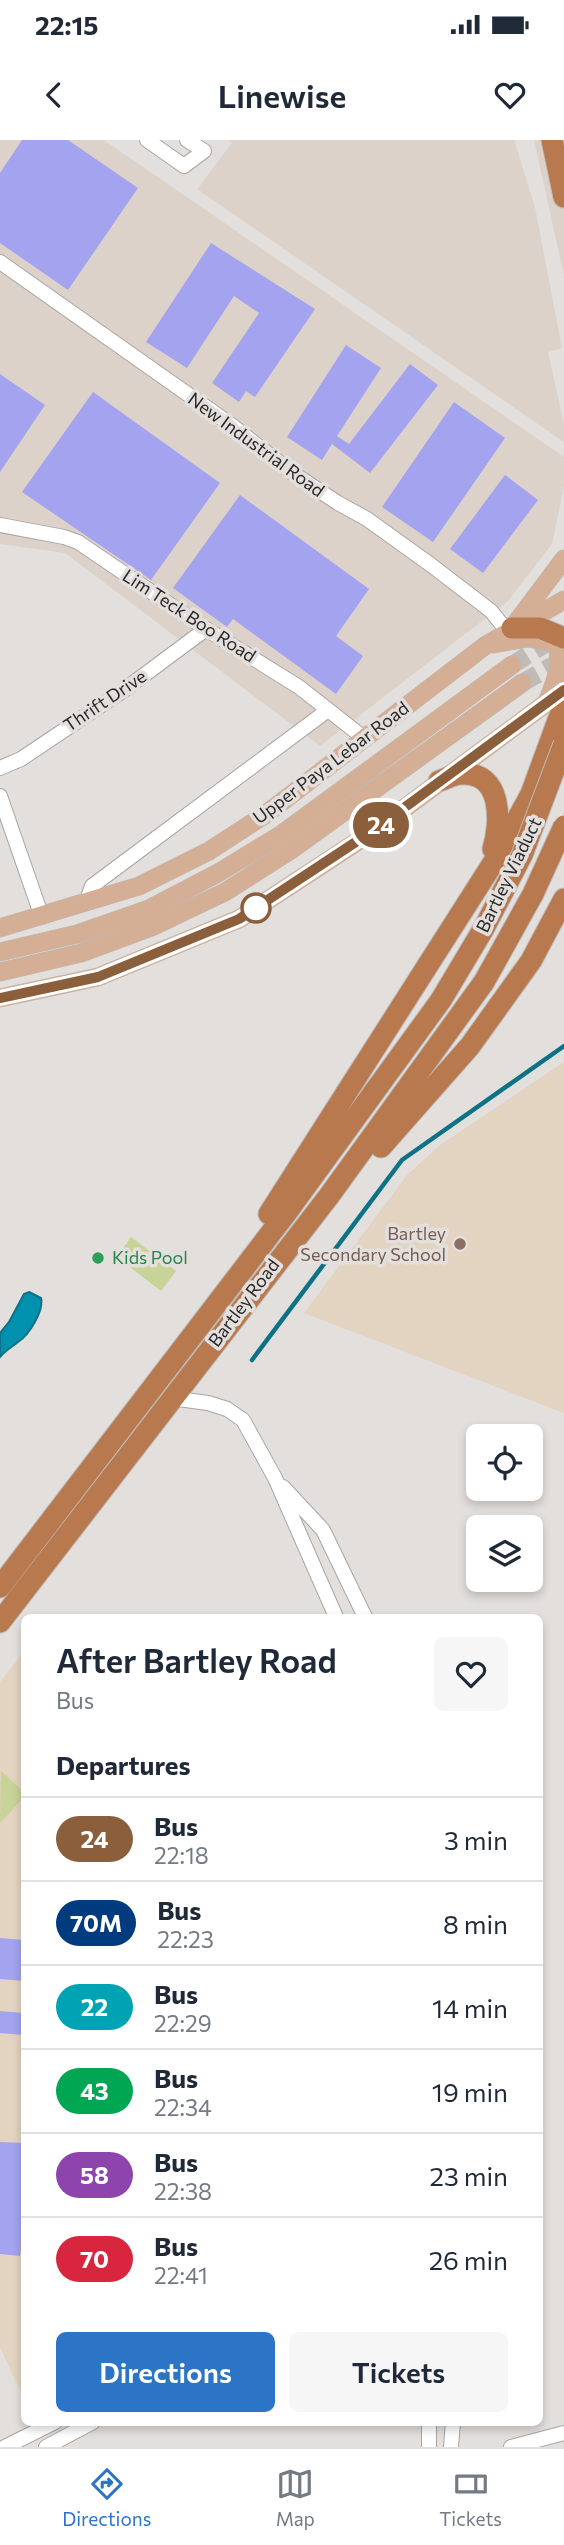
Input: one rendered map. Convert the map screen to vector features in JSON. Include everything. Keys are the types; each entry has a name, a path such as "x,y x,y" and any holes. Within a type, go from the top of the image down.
{"highway":[{"path":"552,140 564,197"},
{"path":"510,630 540,628 564,638"},
{"path":"249,1261 257,1236 277,1202 485,875 531,793 543,764 555,704"},
{"path":"543,764 564,746"},
{"name":"Bartley Viaduct","path":"441,1000 484,928 522,855 564,746"},
{"path":"439,781 461,774 474,776 485,782 495,796 499,828 485,875"},
{"name":"Bartley Viaduct","path":"484,982 520,918 564,826"},
{"path":"329,1196 341,1190 353,1178 470,1046 531,961 564,899"},
{"name":"Bartley Road","path":"0,1622 329,1196 484,982"},
{"name":"Bartley Road","path":"0,1587 249,1261 441,1000"}],"main road":[{"path":"543,140 564,208"},
{"path":"510,630 564,559"},
{"name":"Upper Paya Lebar Road","path":"0,929 139,886 209,851 266,814 486,645 564,600"},
{"path":"486,645 528,638 556,643 559,649 559,671 555,704"},
{"name":"Upper Paya Lebar Road","path":"0,952 78,934 149,909 218,873 282,834 512,665"},
{"path":"0,972 81,953 155,926 225,892 291,850 522,684"},
{"path":"0,998 98,977 239,919 318,868 439,781 555,704 564,690"}],"street":[{"path":"147,140 184,166 204,151 187,140"},
{"name":"New Industrial Road","path":"0,262 230,424 291,472 367,519 491,611 510,630"},
{"name":"Lim Teck Boo Road","path":"0,525 78,542 206,629 299,687 364,738"},
{"name":"Thrift Drive","path":"0,768 21,759 124,690 206,629"},
{"path":"86,903 92,887 328,710"},
{"path":"0,796 42,918"},
{"path":"171,1398 208,1403 227,1409 243,1420 275,1478 335,1614"},
{"path":"275,1478 323,1530 364,1614"},
{"path":"5,2447 47,2426"},
{"path":"46,2447 85,2426"},
{"path":"429,2426 429,2447"},
{"path":"452,2447 453,2426"},
{"path":"511,2447 564,2432"}],"shaded area":[{"path":"0,140 104,140 564,457 564,486 552,544 508,601 320,746 65,553 0,544"},
{"path":"228,140 514,140 535,207 562,348 548,352 564,425 564,442 197,189 232,143"},
{"path":"534,140 564,140 564,275"},
{"name":"Bartley Secondary School","path":"564,1062 564,1413 304,1313 407,1175 440,1145"},
{"path":"21,1656 21,2392 0,2347 0,1682"}],"green space":[{"path":"131,1237 176,1271 161,1291 117,1257"},
{"path":"1,1771 21,1789 21,1800 0,1823"}],"water":[{"path":"29,1292 41,1298 38,1316 27,1334 0,1357 0,1333 24,1294"}],"building":[{"path":"22,140 68,140 138,188 68,290 0,243 0,173"},
{"path":"211,243 315,309 255,397 246,391 239,402 212,383 259,313 234,296 187,368 146,342"},
{"path":"346,345 381,368 337,436 349,444 410,364 438,385 370,473 332,444 322,460 287,437"},
{"path":"0,374 45,405 0,472"},
{"path":"93,392 220,483 151,580 22,492"},
{"path":"454,402 505,438 433,542 382,507"},
{"path":"505,475 538,500 483,573 450,549"},
{"path":"240,495 369,589 336,636 363,656 336,694 233,619 227,627 173,588"},
{"path":"0,1938 21,1940 21,1981 0,1979"},
{"path":"0,2011 21,2013 21,2035 0,2033"},
{"path":"0,2142 21,2143 20,2256 0,2254"}],"waterway":[{"path":"252,1360 402,1160 564,1046"}],"tunnel":[{"path":"512,665 556,637"},
{"path":"522,683 564,659"}],"bus line":[{"name":"24","path":"0,998 98,977 239,919 374,830 564,690"}],"place":[{"name":"Bartley Secondary School","path":"460,1244"},
{"name":"Kids Pool","path":"98,1258"}]}
